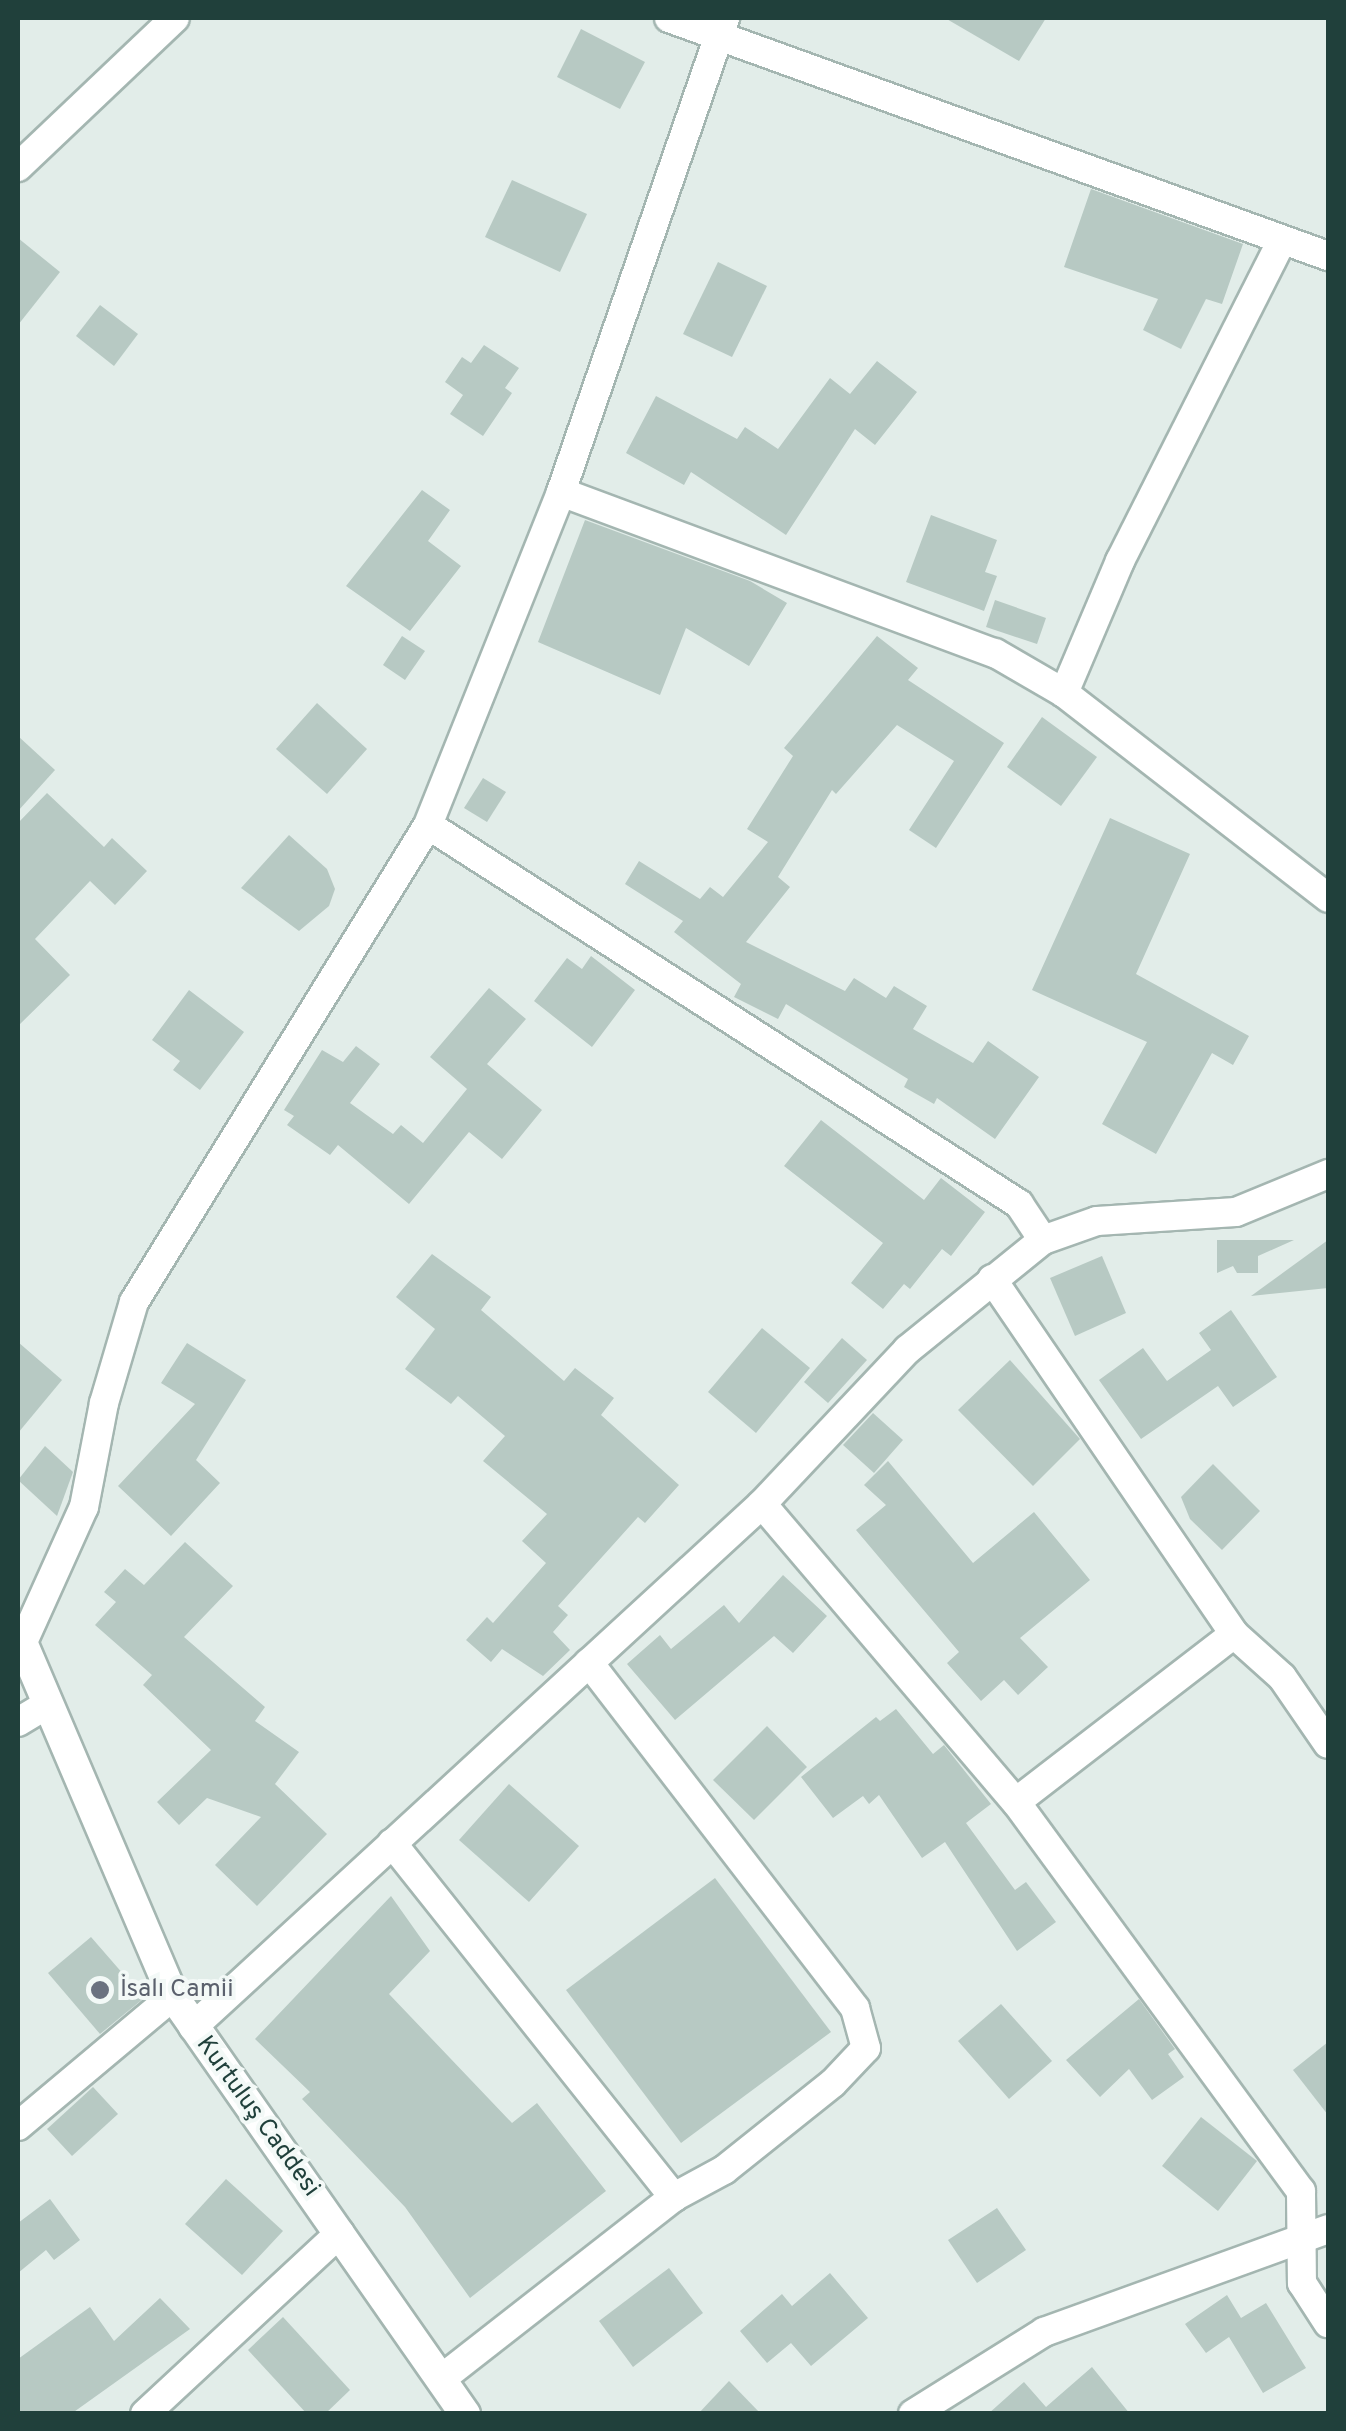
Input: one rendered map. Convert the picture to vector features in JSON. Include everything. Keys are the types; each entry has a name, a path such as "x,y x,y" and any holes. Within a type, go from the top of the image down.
{"main road":[{"name":"Kurtuluş Caddesi","path":"20,1638 45,1706 173,1996 465,2414"}],"street":[{"path":"18,167 175,18"},
{"path":"669,18 720,28 1282,242 1328,256"},
{"path":"20,1638 84,1507 104,1403 134,1302 428,825 561,492 720,28"},
{"path":"1064,693 1120,562 1282,242"},
{"path":"561,492 995,653 1064,693 1328,898"},
{"path":"428,825 1019,1204 1043,1240"},
{"path":"194,2027 762,1504 907,1350 1043,1240 1097,1221 1236,1212 1328,1174"},
{"path":"992,1279 1234,1634 1282,1677 1328,1744"},
{"path":"762,1504 1016,1802 1301,2191 1315,2233 1302,2282 1328,2323"},
{"path":"1016,1802 1234,1634"},
{"path":"442,2379 674,2197 724,2170 866,2048 855,2008 589,1663"},
{"path":"18,1722 45,1706"},
{"path":"392,1843 674,2197"},
{"path":"18,2126 173,1996"},
{"path":"145,2414 340,2232"},
{"path":"913,2414 1044,2332 1315,2233"}],"building":[{"path":"945,18 1046,18 1019,61"},
{"path":"581,29 645,62 620,109 557,77"},
{"path":"512,180 587,214 560,272 485,237"},
{"path":"1091,189 1243,244 1222,304 1206,299 1181,349 1143,330 1158,299 1064,267"},
{"path":"18,238 60,272 18,325"},
{"path":"718,262 767,286 732,357 683,334"},
{"path":"100,305 138,334 114,366 76,336"},
{"path":"484,345 519,368 505,388 512,393 483,436 450,414 463,395 445,382 462,357 471,363"},
{"path":"877,361 917,392 875,445 855,429 786,535 691,472 684,485 626,453 656,396 737,439 745,427 778,449 830,378 850,394"},
{"path":"422,490 450,510 428,541 461,566 410,631 346,586"},
{"path":"931,515 997,540 985,572 997,576 984,611 906,582"},
{"path":"585,520 750,581 787,603 749,666 686,628 660,695 538,642"},
{"path":"995,600 1046,618 1037,644 986,627"},
{"path":"402,636 425,651 405,680 383,665"},
{"path":"877,636 918,668 908,680 1004,743 936,848 909,830 954,761 897,725 836,794 832,790 778,877 790,887 746,942 845,991 854,978 886,998 894,986 927,1006 913,1029 973,1063 988,1041 1039,1077 995,1139 937,1098 934,1104 904,1087 908,1079 786,1004 778,1019 734,997 741,984 674,932 683,921 625,884 639,861 700,899 710,887 723,897 768,842 747,829 793,756 784,748"},
{"path":"317,703 367,749 327,794 276,749"},
{"path":"1042,717 1097,757 1061,806 1007,767"},
{"path":"18,736 55,770 18,811"},
{"path":"483,778 506,792 487,822 464,808"},
{"path":"47,793 104,847 112,838 147,871 115,905 90,881 35,939 70,975 18,1026 18,823"},
{"path":"1110,818 1190,854 1136,974 1249,1036 1233,1065 1212,1053 1156,1154 1102,1124 1147,1042 1032,990"},
{"path":"289,835 327,869 335,889 329,906 299,931 241,888"},
{"path":"591,956 635,990 592,1047 534,1001 567,958 582,969"},
{"path":"489,988 526,1019 487,1064 542,1110 502,1159 469,1132 409,1204 338,1145 330,1155 287,1125 294,1116 284,1110 322,1050 343,1062 356,1046 380,1064 350,1103 393,1134 401,1125 423,1143 467,1089 430,1057"},
{"path":"189,990 244,1032 200,1090 173,1070 180,1061 152,1040"},
{"path":"821,1120 924,1200 941,1178 985,1212 951,1256 942,1249 910,1289 904,1284 883,1309 851,1283 883,1243 784,1166"},
{"path":"1217,1240 1294,1240 1258,1256 1258,1273 1237,1273 1233,1266 1217,1273"},
{"path":"1328,1240 1328,1288 1251,1296"},
{"path":"432,1254 491,1297 481,1310 564,1381 575,1368 614,1398 601,1415 679,1485 645,1523 638,1517 558,1606 568,1615 553,1632 570,1650 543,1676 502,1649 491,1662 466,1640 487,1617 493,1623 546,1563 522,1541 547,1514 483,1461 505,1436 458,1396 451,1404 405,1369 435,1329 396,1297"},
{"path":"1102,1256 1126,1313 1075,1336 1050,1278"},
{"path":"1231,1310 1277,1377 1233,1407 1218,1386 1141,1439 1099,1380 1143,1348 1167,1381 1211,1350 1199,1333"},
{"path":"762,1328 810,1368 756,1433 708,1392"},
{"path":"842,1338 867,1360 828,1403 804,1382"},
{"path":"18,1342 62,1380 18,1433"},
{"path":"187,1343 246,1380 196,1460 220,1483 171,1536 118,1486 195,1404 161,1383"},
{"path":"1010,1360 1080,1439 1033,1486 958,1410"},
{"path":"873,1413 903,1440 874,1473 843,1445"},
{"path":"45,1446 73,1472 57,1516 18,1480"},
{"path":"888,1461 973,1563 1034,1512 1090,1580 1020,1638 1048,1667 1018,1695 1004,1680 981,1701 947,1663 959,1652 856,1530 886,1505 864,1485"},
{"path":"1213,1464 1260,1511 1222,1550 1190,1519 1181,1497"},
{"path":"185,1542 233,1586 184,1637 265,1707 255,1721 299,1752 275,1784 327,1834 257,1906 215,1865 261,1817 207,1798 179,1825 157,1802 211,1750 143,1685 152,1675 95,1625 116,1602 104,1592 125,1569 144,1585"},
{"path":"783,1575 827,1616 793,1653 774,1636 675,1720 627,1664 660,1635 671,1649 724,1605 739,1623"},
{"path":"896,1709 933,1754 944,1745 991,1804 966,1823 1015,1890 1026,1882 1056,1922 1017,1951 945,1842 922,1858 879,1795 869,1804 863,1796 833,1818 801,1777 876,1717 880,1721"},
{"path":"767,1726 807,1767 754,1820 713,1780"},
{"path":"509,1784 579,1846 529,1902 459,1840"},
{"path":"715,1878 831,2032 681,2143 566,1990"},
{"path":"391,1896 430,1951 389,1994 512,2123 537,2103 606,2191 470,2298 405,2207 302,2099 310,2092 255,2039"},
{"name":"İsalı Camii","path":"91,1937 144,1998 100,2034 48,1973"},
{"path":"1139,1999 1175,2049 1168,2054 1184,2077 1152,2100 1129,2069 1100,2097 1066,2060"},
{"path":"1001,2004 1052,2061 1009,2099 958,2041"},
{"path":"1328,2042 1328,2115 1293,2070"},
{"path":"93,2087 118,2114 72,2156 47,2129"},
{"path":"1201,2117 1257,2161 1218,2211 1162,2166"},
{"path":"226,2179 283,2231 242,2275 185,2224"},
{"path":"50,2199 80,2240 54,2260 46,2250 18,2273 18,2223"},
{"path":"997,2208 1026,2250 977,2283 948,2240"},
{"path":"669,2268 703,2313 633,2367 599,2321"},
{"path":"830,2273 868,2318 811,2366 791,2343 767,2363 740,2331 782,2294 792,2306"},
{"path":"1227,2295 1241,2318 1266,2303 1306,2368 1263,2393 1229,2337 1206,2353 1185,2324"},
{"path":"160,2298 190,2329 71,2414 18,2414 18,2359 90,2307 114,2341"},
{"path":"283,2317 350,2390 325,2414 307,2414 248,2350"},
{"path":"1092,2367 1130,2414 988,2414 1024,2382 1046,2407"},
{"path":"729,2381 761,2414 698,2414"}],"place":[{"name":"İsalı Camii","path":"100,1990"}]}
